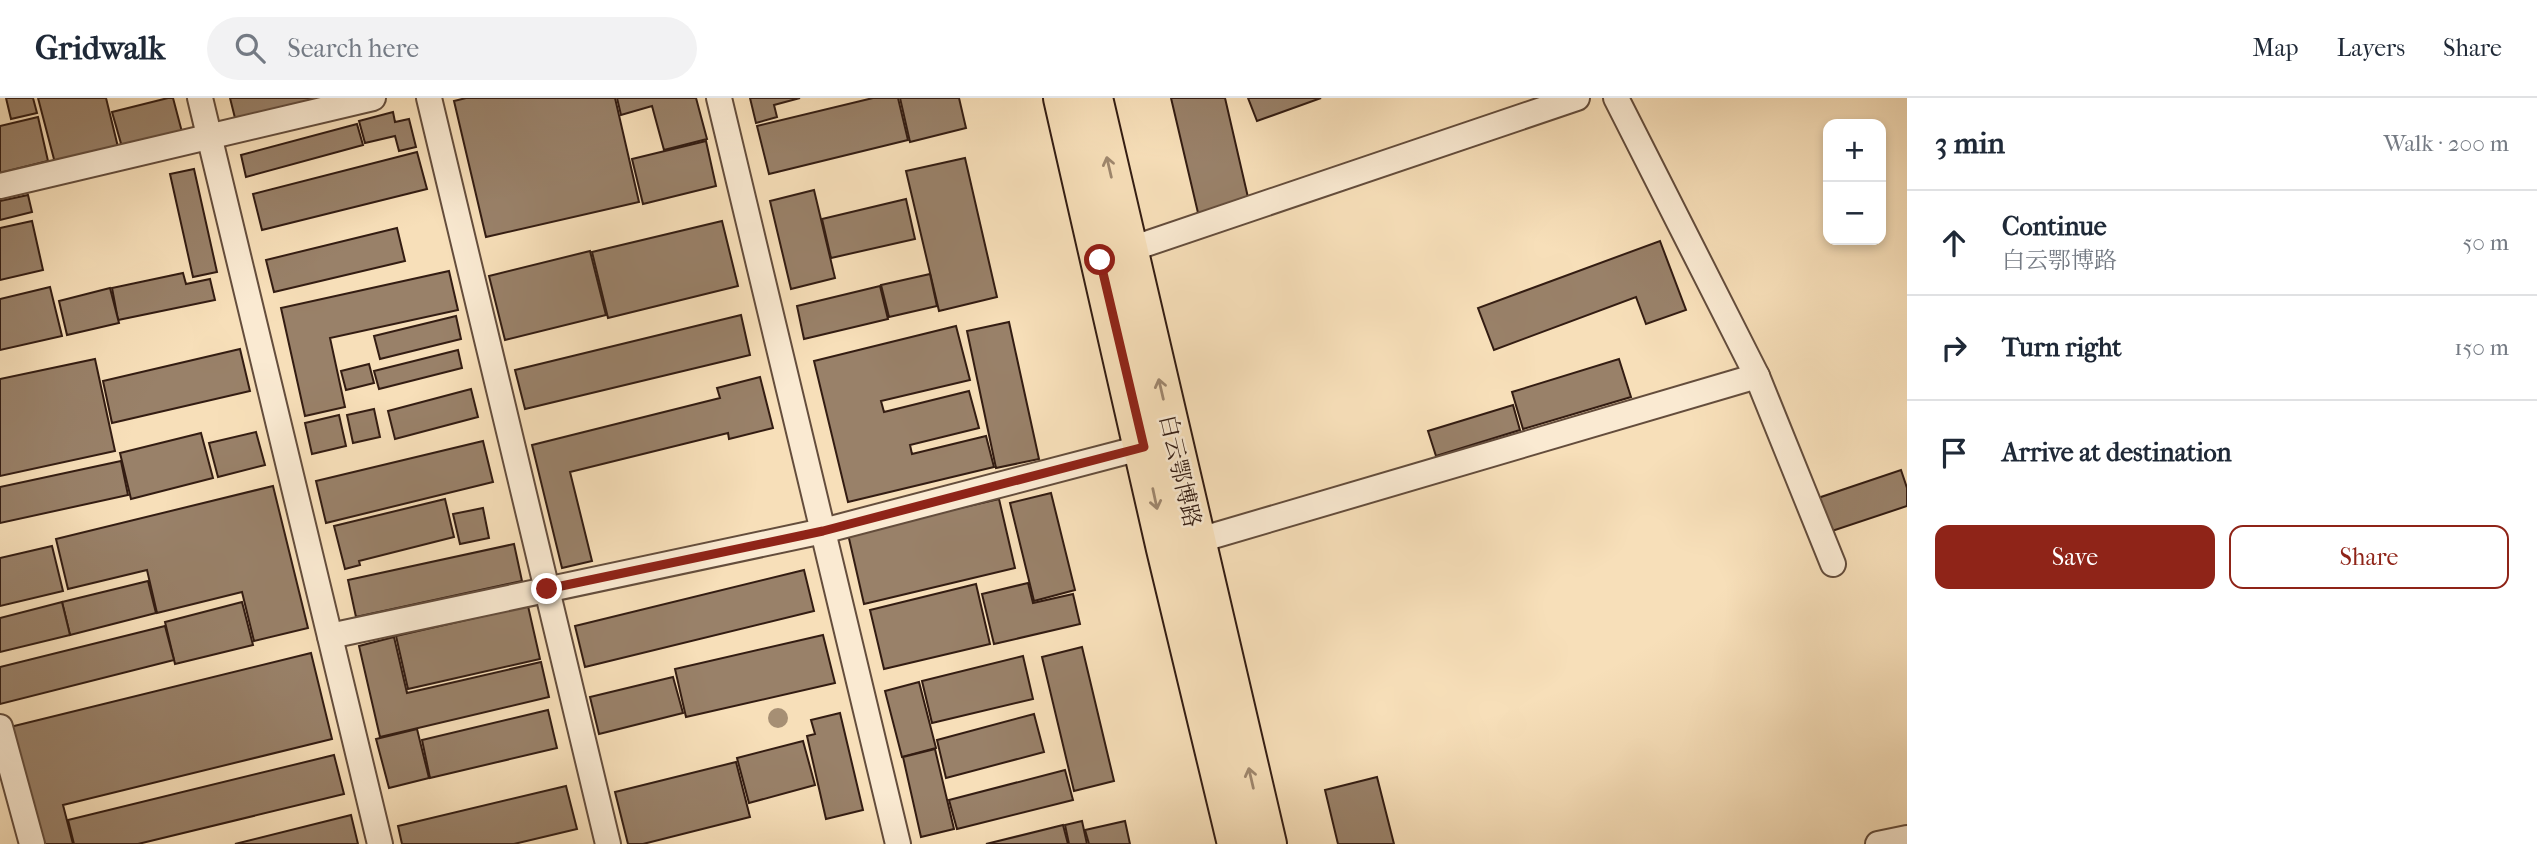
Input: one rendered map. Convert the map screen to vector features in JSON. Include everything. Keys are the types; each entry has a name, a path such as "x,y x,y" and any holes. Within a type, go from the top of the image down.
{"main road":[{"name":"白云鄂博路","path":"1063,98 1237,844"},
{"name":"白云鄂博路","path":"1093,98 1267,844"}],"street":[{"path":"200,98 380,844"},
{"path":"0,186 373,98"},
{"path":"429,98 608,844"},
{"path":"719,98 898,844"},
{"path":"1128,250 1577,98"},
{"path":"1616,98 1757,376 1833,564"},
{"path":"1196,541 1757,376"},
{"path":"330,636 823,531 1144,447"},
{"path":"0,727 6,775 32,844"},
{"path":"1878,844 1907,838"}],"building":[{"path":"6,98 33,98 37,113 11,119"},
{"path":"38,98 106,98 118,147 55,163"},
{"path":"173,98 182,132 122,147 112,112"},
{"path":"230,98 341,98 236,122"},
{"path":"466,98 615,98 639,202 486,237 454,101"},
{"path":"617,98 696,98 707,139 664,150 652,106 621,115"},
{"path":"750,98 800,98 774,105 777,117 756,123"},
{"path":"873,98 898,98 908,140 769,174 757,126"},
{"path":"900,98 959,98 966,128 910,142"},
{"path":"1171,98 1225,98 1250,206 1199,217"},
{"path":"1248,98 1321,98 1257,121"},
{"path":"393,112 395,122 409,119 416,147 399,151 395,136 365,143 359,121"},
{"path":"38,117 48,161 0,173 0,126"},
{"path":"357,124 363,145 246,177 241,155"},
{"path":"706,141 716,186 643,204 632,159"},
{"path":"417,152 427,189 262,230 253,194"},
{"path":"965,158 997,297 939,311 906,171"},
{"path":"194,169 217,272 193,277 170,174"},
{"path":"814,190 835,278 791,289 770,201"},
{"path":"28,195 32,212 0,220 0,201"},
{"path":"906,199 915,239 831,258 822,219"},
{"path":"32,221 43,270 0,280 0,228"},
{"path":"722,221 738,286 608,318 592,252"},
{"path":"397,228 405,261 274,292 266,260"},
{"path":"1660,241 1686,310 1646,324 1636,297 1494,350 1478,308"},
{"path":"590,251 606,315 505,340 489,276"},
{"path":"449,271 458,310 330,338 345,407 305,416 281,308"},
{"path":"183,273 186,284 210,279 215,300 118,320 112,288"},
{"path":"930,274 937,306 889,317 881,285"},
{"path":"880,286 888,319 804,339 797,306"},
{"path":"50,287 62,336 0,350 0,299"},
{"path":"110,288 119,323 67,335 59,301"},
{"path":"741,315 750,355 525,409 515,370"},
{"path":"456,316 461,339 380,359 374,336"},
{"path":"1009,322 1039,459 996,468 967,331"},
{"path":"956,326 970,380 881,401 884,412 969,391 979,428 910,445 912,454 986,436 994,467 848,502 814,361"},
{"path":"240,349 250,391 112,423 103,381"},
{"path":"458,350 462,368 379,389 374,371"},
{"path":"95,359 115,451 0,476 0,379"},
{"path":"1619,359 1631,397 1523,429 1512,392"},
{"path":"369,364 374,383 346,390 341,371"},
{"path":"760,377 773,428 729,439 728,433 570,472 592,561 562,568 532,445 720,398 717,388"},
{"path":"471,389 478,417 395,439 388,411"},
{"path":"1513,405 1520,430 1436,456 1428,431"},
{"path":"374,409 380,437 353,443 347,415"},
{"path":"339,415 346,446 312,454 305,423"},
{"path":"256,432 265,465 218,477 209,443"},
{"path":"201,433 213,478 131,499 120,453"},
{"path":"483,441 493,482 326,523 316,481"},
{"path":"121,461 128,495 0,523 0,487"},
{"path":"1901,470 1907,488 1907,506 1829,532 1818,498"},
{"path":"273,486 308,628 254,641 242,592 157,613 147,570 68,589 56,539"},
{"path":"1051,493 1075,590 1034,601 1010,503"},
{"path":"445,499 454,537 359,561 360,565 345,569 334,526"},
{"path":"999,499 1015,568 864,604 848,534"},
{"path":"483,508 489,538 460,544 453,514"},
{"path":"514,544 522,581 356,617 348,580"},
{"path":"52,546 63,591 0,606 0,558"},
{"path":"804,570 814,611 585,667 575,626"},
{"path":"148,581 156,613 70,635 62,602"},
{"path":"1028,583 1033,603 1073,594 1080,624 994,644 982,594"},
{"path":"976,584 990,644 884,669 870,610"},
{"path":"62,602 70,635 0,652 0,618"},
{"path":"242,602 253,645 175,664 165,622"},
{"path":"528,606 540,659 408,689 396,636"},
{"path":"165,626 174,660 0,704 0,667"},
{"path":"823,635 835,683 686,717 675,669"},
{"path":"394,637 407,693 541,662 549,697 380,737 359,646"},
{"path":"1082,647 1114,781 1074,791 1042,657"},
{"path":"311,653 332,739 63,805 73,844 39,844 10,727"},
{"path":"1023,656 1033,699 932,723 922,681"},
{"path":"673,677 683,713 599,734 590,697"},
{"path":"919,682 936,748 902,757 885,691"},
{"path":"548,710 557,748 430,778 422,740"},
{"path":"840,713 863,810 826,819 807,736 815,734 811,720"},
{"path":"1034,714 1044,752 946,778 937,740"},
{"path":"417,729 429,778 389,788 376,739"},
{"path":"803,741 815,785 749,803 737,758"},
{"path":"935,749 954,829 921,837 903,757"},
{"path":"334,755 344,794 138,844 74,844 68,820"},
{"path":"736,762 750,817 643,844 628,844 615,792"},
{"path":"1065,770 1073,800 957,829 949,800"},
{"path":"1377,777 1394,844 1338,844 1325,790"},
{"path":"566,786 577,829 514,844 402,844 398,826"},
{"path":"351,815 358,844 235,844"},
{"path":"1082,821 1087,844 1069,844 1065,825"},
{"path":"1125,821 1130,844 1089,844 1085,830"},
{"path":"1063,825 1068,844 986,844"}],"route":[{"path":"547,589 823,531 1144,447 1100,260"}]}
